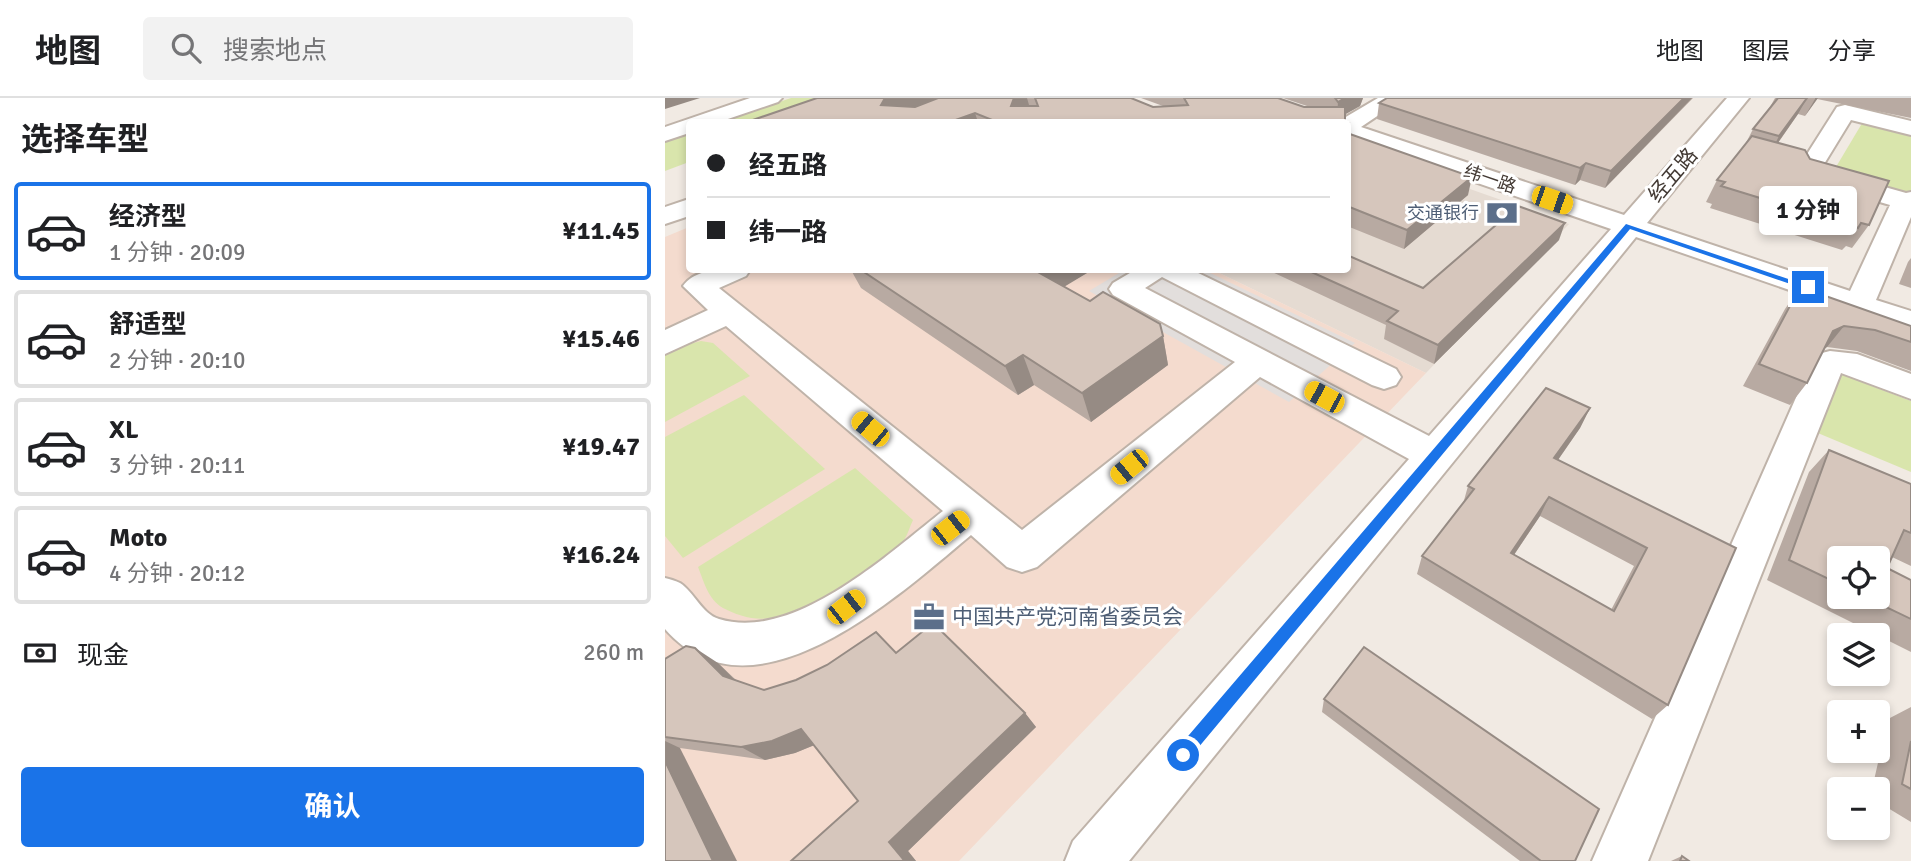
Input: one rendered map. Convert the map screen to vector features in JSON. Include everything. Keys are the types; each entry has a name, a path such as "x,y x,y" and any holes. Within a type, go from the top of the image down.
{"street":[{"path":"708,119 771,98"},
{"path":"1351,125 1393,98"},
{"name":"经五路","path":"1093,861 1738,98"},
{"path":"1859,305 1908,200 1807,173 1845,112 1911,128"},
{"path":"665,134 686,127"},
{"name":"纬一路","path":"1351,129 1911,323"},
{"path":"665,216 686,208"},
{"path":"729,273 698,286 1022,554 1258,361"},
{"path":"1149,273 1124,289 1434,456"},
{"path":"1176,273 1384,377"},
{"path":"665,343 729,312"},
{"path":"1620,861 1812,453 1830,362 1845,362 1911,387"},
{"path":"665,597 705,638 739,644 773,641 816,626 846,607 971,512"}],"shaded area":[{"path":"1351,147 1569,224 1426,373 1219,273 1351,273"},
{"name":"中国共产党河南省委员会","path":"686,228 686,273 1219,273 1426,373 959,861 665,861 665,237"},
{"path":"1119,273 1210,273 1355,343 1289,402 1089,291"}],"green space":[{"path":"791,98 865,98 806,119 728,119"},
{"path":"1864,120 1911,132 1911,194 1833,172"},
{"path":"686,134 686,163 665,171 665,141"},
{"path":"701,341 713,343 750,376 665,422 665,350"},
{"path":"1838,373 1911,401 1911,472 1813,431"},
{"path":"744,395 825,469 683,558 665,536 665,437"},
{"path":"855,468 913,520 904,540 893,552 843,588 786,614 758,619 723,608 714,600 698,567"}],"building":[{"path":"817,98 885,98 881,105 915,107 938,98 1014,98 1011,106 1038,106 1035,98 1131,98 1153,107 1188,105 1184,98 1278,98 1304,107 1345,107 1345,119 990,119 975,113 958,119 756,119"},
{"path":"1387,98 1684,98 1611,171 1586,163 1580,168 1379,103"},
{"path":"1778,98 1807,98 1779,136 1753,129"},
{"path":"1351,134 1472,177 1407,230 1351,208"},
{"path":"1752,136 1805,150 1810,159 1889,181 1869,225 1861,223 1858,228 1721,186 1725,182 1717,180"},
{"path":"1518,206 1565,223 1438,345 1387,321 1398,311 1314,273 1351,273 1351,257 1423,288"},
{"path":"866,273 1039,273 1090,301 1103,292 1160,324 1163,336 1082,393 1023,355 1005,366"},
{"path":"1800,287 1911,326 1911,342 1875,330 1844,326 1833,331 1807,383 1759,364"},
{"path":"1546,388 1590,408 1554,458 1736,548 1668,705 1422,556 1474,489 1468,486","holes":["1549,497 1647,548 1614,611 1511,553"]},
{"path":"1829,450 1911,484 1911,533 1904,530 1890,561 1890,546 1827,546 1827,578 1789,560"},
{"path":"1890,570 1911,580 1911,619 1890,609"},
{"path":"933,623 1025,713 889,842 904,860 902,861 791,861 858,801 801,729 772,741 741,747 665,737 665,659 686,646 695,648 723,676 764,690 796,680 827,665 876,632 896,653"},
{"path":"1364,647 1599,809 1575,861 1541,861 1324,699"},
{"path":"1911,741 1911,789 1902,784"},
{"path":"665,761 713,861 665,861"}],"place":[{"name":"交通银行","path":"1502,213"},
{"name":"中国共产党河南省委员会","path":"929,617"}],"route":[{"path":"1183,755 1629,226 1808,287"}]}
